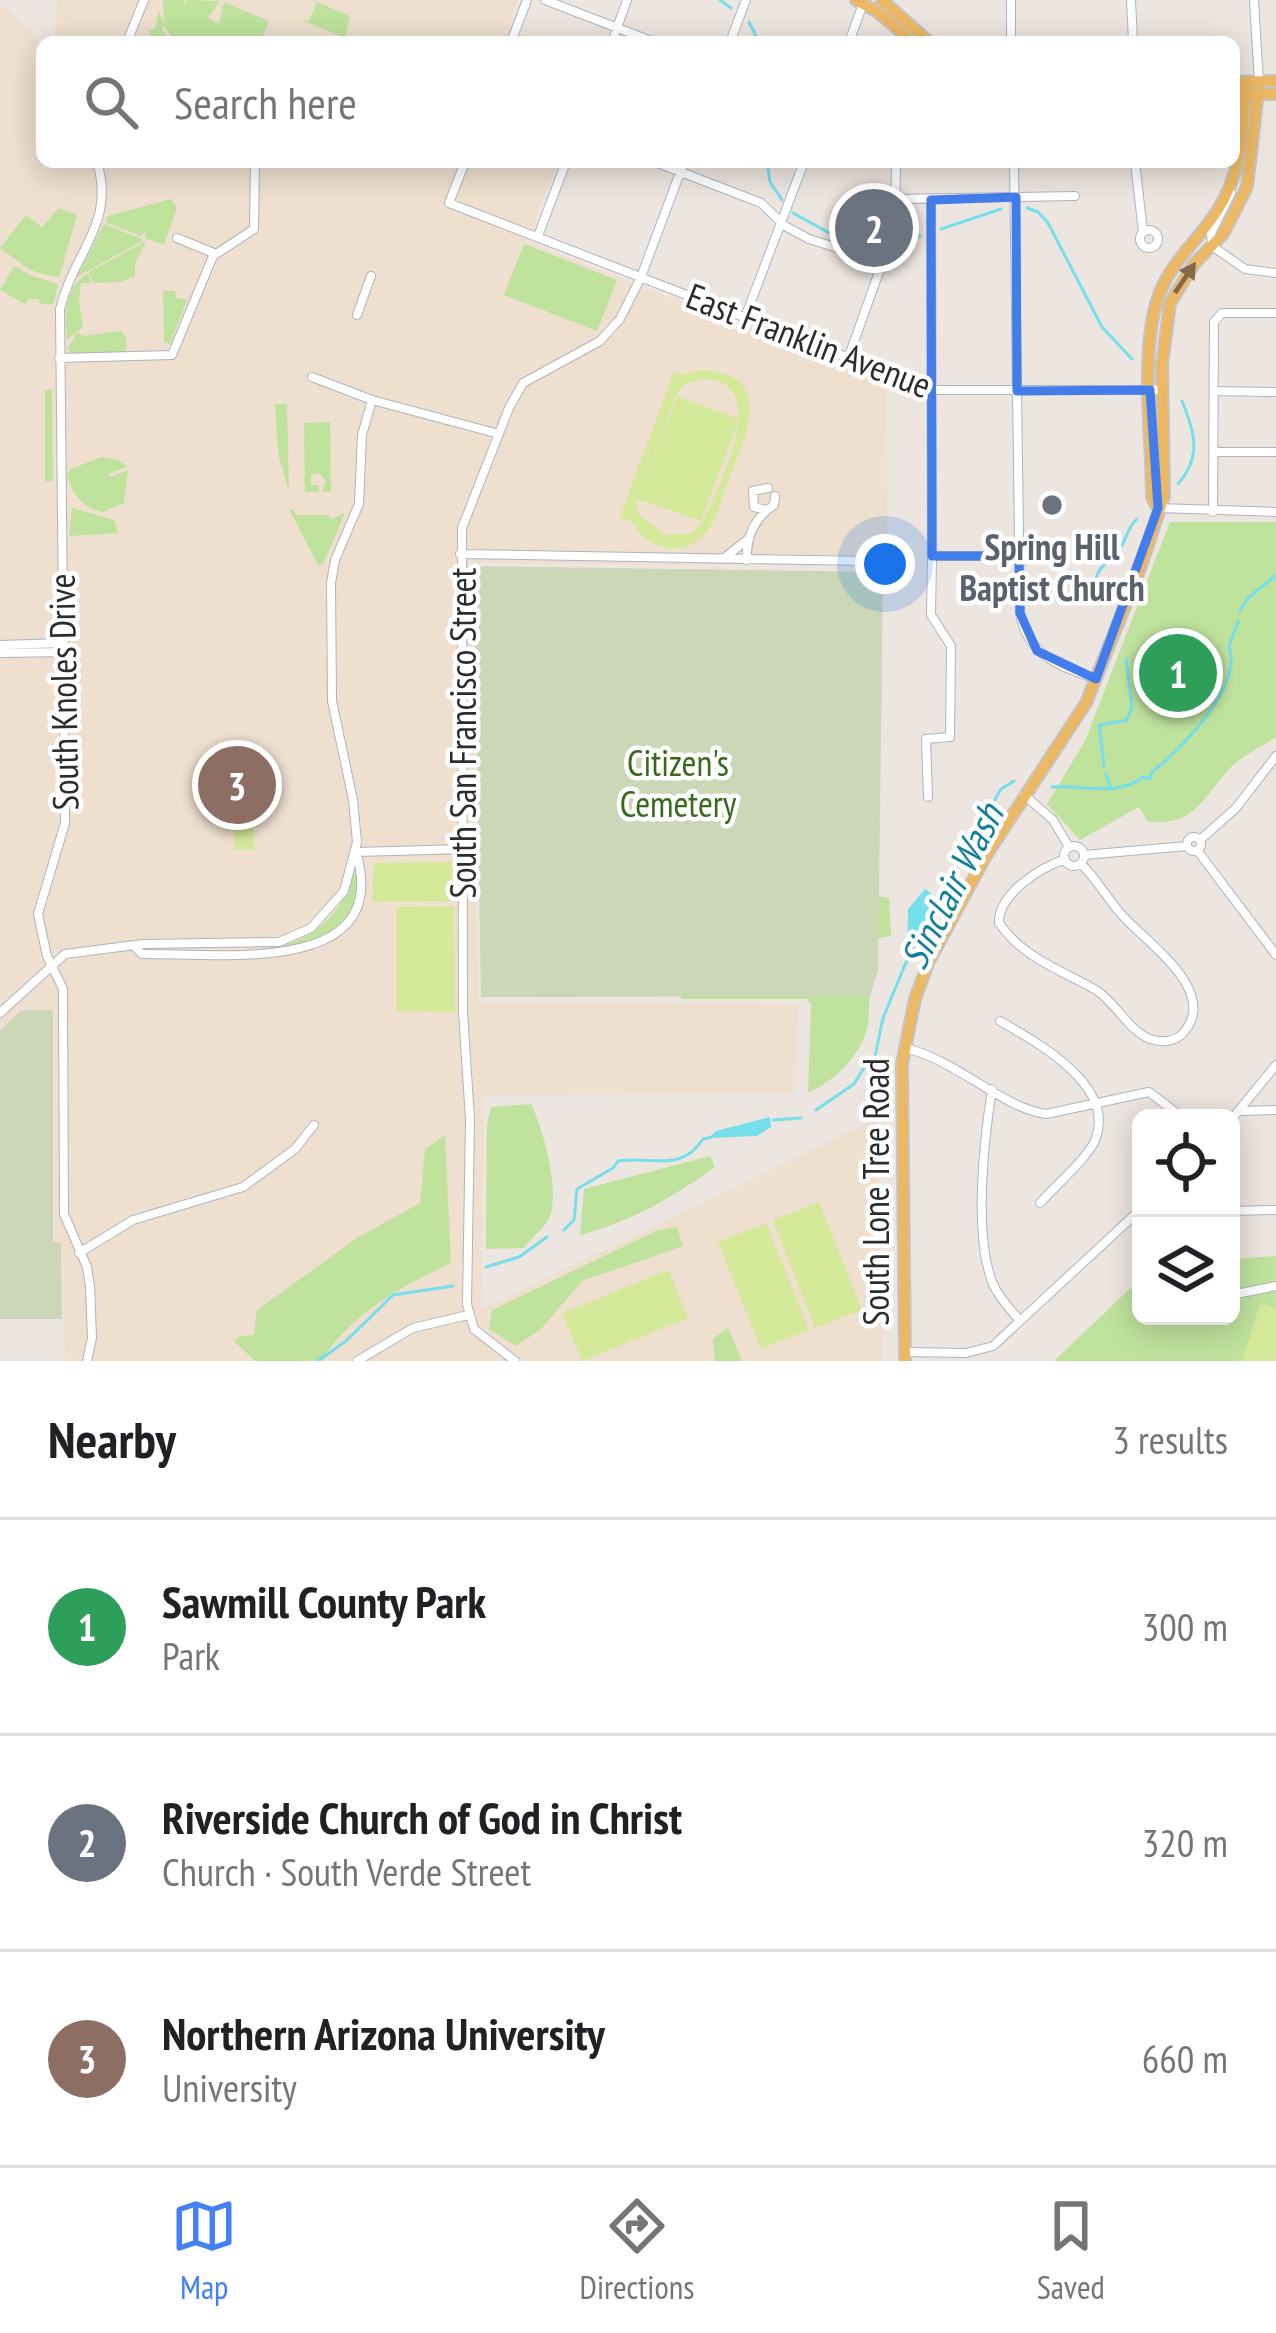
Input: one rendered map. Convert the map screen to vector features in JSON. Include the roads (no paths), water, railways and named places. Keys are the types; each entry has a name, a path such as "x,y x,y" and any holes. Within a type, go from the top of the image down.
{"main road":[{"path":"882,0 922,36"},
{"path":"862,1 905,36"},
{"path":"1248,86 1276,81"},
{"path":"1248,86 1276,94"},
{"name":"South Lone Tree Road","path":"1240,156 1248,86"},
{"name":"South Lone Tree Road","path":"905,1356 904,1047 929,961 1024,795 1085,703 1140,569 1158,508 1152,496 1163,334 1179,285 1234,215 1247,187 1248,86"},
{"name":"South Lone Tree Road","path":"1156,390 1148,358 1158,296 1173,264 1217,212 1237,168"}],"street":[{"path":"129,36 144,0"},
{"path":"514,36 527,0"},
{"path":"545,0 638,36"},
{"path":"614,36 628,0"},
{"path":"732,36 746,0"},
{"path":"1011,0 1011,36"},
{"path":"1132,0 1132,36"},
{"path":"1248,86 1254,0"},
{"path":"851,36 862,1"},
{"name":"South Knoles Drive","path":"87,1361 92,1338 90,1286 64,1219 63,989 38,929 38,914 65,828 60,308 68,280 104,205 98,168"},
{"path":"59,358 167,358 175,351 216,254 254,230 255,168"},
{"name":"East Franklin Avenue","path":"463,168 449,203 932,390 1156,390"},
{"path":"538,236 564,168"},
{"name":"South San Francisco Street","path":"468,1315 462,528 523,383 605,337 620,319 682,168"},
{"path":"684,168 761,203 808,238 883,262"},
{"path":"746,316 802,168"},
{"path":"849,356 896,227 896,168"},
{"path":"1014,168 1020,613 1028,639 1056,664 1096,679"},
{"path":"1136,168 1143,232"},
{"path":"1232,186 1229,203 1211,232 1212,246 1245,268 1276,273"},
{"path":"897,200 1075,196"},
{"path":"928,797 926,739 950,737 951,646 931,615 931,200"},
{"path":"177,238 216,254"},
{"path":"357,315 371,276"},
{"path":"1214,512 1218,315 1276,313"},
{"path":"312,377 372,400 499,434"},
{"path":"1214,391 1276,392"},
{"path":"136,948 142,953 284,953 336,934 359,906 362,872 353,800 332,701 331,583 335,560 359,504 362,435 372,400"},
{"path":"1214,452 1276,452"},
{"path":"747,560 757,519 774,505 771,492 753,491 757,519"},
{"path":"754,507 767,510"},
{"path":"1158,508 1276,512"},
{"path":"723,559 749,538"},
{"path":"460,554 871,561"},
{"path":"932,556 1018,556"},
{"path":"0,649 64,647"},
{"path":"1199,845 1236,808 1276,756"},
{"path":"1024,795 1053,820 1069,848 1065,859 1028,878 1000,908 999,923 1029,953 1105,997 1143,1035 1174,1040 1186,1030 1191,1014 1185,982 1122,915 1082,859 1080,848 1069,848"},
{"path":"1065,859 1072,866 1082,859 1187,846 1192,837 1276,955"},
{"path":"356,852 464,849"},
{"path":"0,1013 65,954 142,944 256,944 297,937 334,907 356,852"},
{"path":"1000,1021 1078,1072 1098,1120 1096,1141 1040,1203"},
{"path":"904,1047 940,1058 1018,1106 1046,1114 1149,1092 1171,1109"},
{"path":"1242,1111 1276,1065"},
{"path":"992,1089 983,1162 986,1252 994,1288 1020,1321"},
{"path":"1242,1111 1276,1110"},
{"path":"80,1253 133,1220 243,1186 295,1149 314,1125"},
{"path":"1240,1211 1276,1210"},
{"path":"905,1356 985,1350 1132,1217"},
{"path":"1240,1293 1276,1286"},
{"path":"357,1361 406,1330 468,1315 487,1342 515,1361"}],"water":[{"path":"925,889 931,893 928,911 907,965 908,909"},
{"path":"770,1117 771,1127 757,1136 709,1138 716,1131"}],"waterway":[{"path":"720,0 731,8"},
{"path":"749,22 756,36"},
{"path":"768,168 770,182 782,200"},
{"path":"1027,208 1048,223 1102,327 1132,359"},
{"path":"941,229 1001,209"},
{"path":"793,213 833,235 880,246"},
{"path":"902,241 920,236"},
{"path":"1178,484 1191,464 1194,444 1182,401"},
{"path":"1101,605 1097,574 1137,519"},
{"path":"1240,611 1276,575"},
{"path":"1052,787 1111,788 1150,779 1218,698 1227,680 1229,647 1238,621"},
{"path":"1104,766 1099,725 1127,720 1132,707 1126,659"},
{"path":"1106,774 1111,789"},
{"name":"Sinclair Wash","path":"921,930 1001,789 1014,781"},
{"name":"Sinclair Wash","path":"816,1110 854,1084 874,1061 883,1018 907,960"},
{"name":"Sinclair Wash","path":"773,1120 801,1118"},
{"name":"Sinclair Wash","path":"564,1230 574,1220 577,1189 618,1161 676,1160 712,1137"},
{"name":"Sinclair Wash","path":"486,1267 519,1257 547,1237"},
{"name":"Sinclair Wash","path":"318,1361 393,1295 453,1286"}],"place":[{"name":"Riverside Church of God in Christ","path":"874,228"},
{"name":"Spring Hill Baptist Church","path":"1052,505"},
{"name":"Sawmill County Park","path":"1178,673"},
{"name":"Northern Arizona University","path":"237,785"}],"park label":[{"name":"Citizen's Cemetery","path":"678,782"}]}
